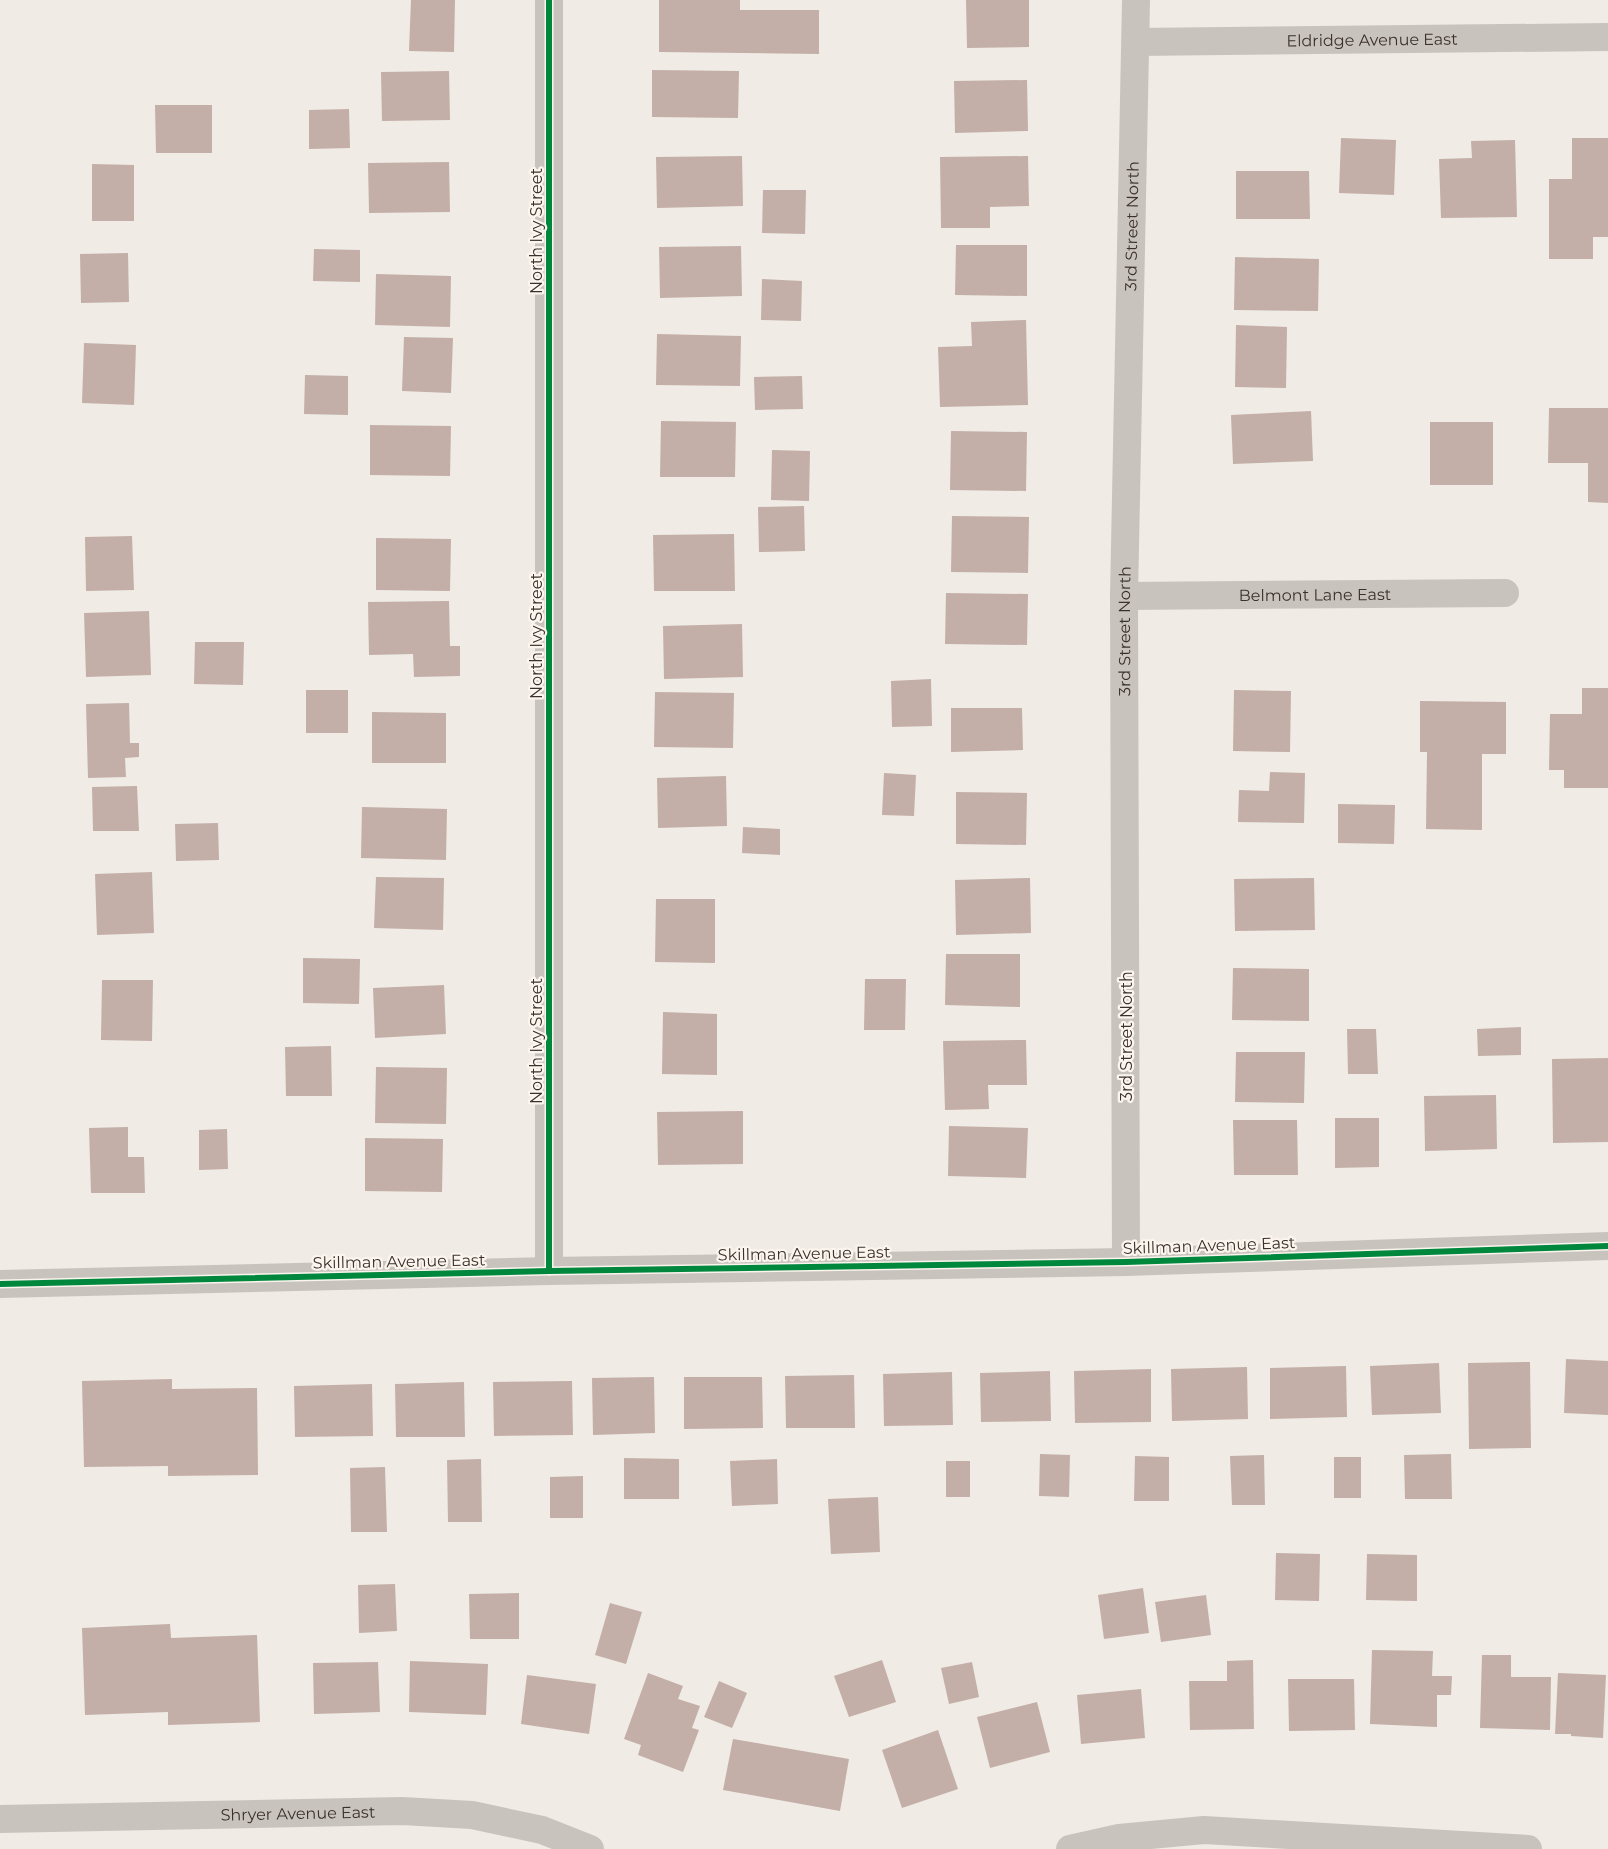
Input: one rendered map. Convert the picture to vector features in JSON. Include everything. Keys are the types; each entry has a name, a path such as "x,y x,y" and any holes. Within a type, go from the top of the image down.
{"street":[{"name":"North Ivy Street","path":"550,0 550,1271"},
{"name":"3rd Street North","path":"1126,1262 1124,596 1136,0"},
{"name":"Eldridge Avenue East","path":"1136,42 1608,36"},
{"name":"Belmont Lane East","path":"1124,596 1505,592"},
{"name":"Skillman Avenue East","path":"0,1284 550,1271 1126,1262 1608,1246"},
{"name":"Shryer Avenue East","path":"0,1819 402,1811 472,1815 542,1830 590,1849"},
{"path":"1070,1849 1120,1838 1204,1830 1528,1849"}],"building":[{"path":"411,0 455,0 454,52 409,51"},
{"path":"659,0 740,0 740,10 819,10 819,54 659,52"},
{"path":"966,0 1029,0 1029,47 967,48"},
{"path":"652,70 739,71 738,118 652,117"},
{"path":"449,71 450,120 382,121 381,72"},
{"path":"1027,80 1028,131 955,133 954,81"},
{"path":"155,105 212,105 212,153 156,153"},
{"path":"349,109 350,148 309,149 309,110"},
{"path":"1341,138 1396,140 1394,195 1339,193"},
{"path":"1572,138 1608,138 1608,237 1593,237 1593,259 1549,259 1549,179 1572,179"},
{"path":"1515,140 1517,217 1441,218 1439,159 1472,158 1471,141"},
{"path":"742,156 743,206 657,208 656,157"},
{"path":"1028,156 1029,206 990,207 990,228 941,228 940,157"},
{"path":"449,162 450,212 369,213 368,163"},
{"path":"92,164 134,165 134,221 92,221"},
{"path":"1236,171 1309,171 1310,219 1236,219"},
{"path":"763,190 806,190 805,234 762,233"},
{"path":"956,245 1027,245 1027,296 955,295"},
{"path":"741,246 742,296 660,298 659,247"},
{"path":"314,249 360,250 360,282 313,281"},
{"path":"128,253 129,302 81,303 80,254"},
{"path":"1235,257 1319,259 1318,311 1234,310"},
{"path":"376,274 451,276 450,327 375,325"},
{"path":"762,279 802,281 801,321 761,320"},
{"path":"1026,320 1028,405 940,407 938,347 972,346 971,322"},
{"path":"1236,325 1287,327 1286,388 1235,387"},
{"path":"657,334 741,336 740,386 656,385"},
{"path":"404,337 453,338 451,393 402,391"},
{"path":"84,343 136,345 134,405 82,403"},
{"path":"305,375 348,376 348,415 304,414"},
{"path":"802,376 803,409 755,410 754,377"},
{"path":"1549,408 1608,408 1608,503 1588,502 1588,463 1548,463"},
{"path":"1311,411 1313,461 1233,464 1231,415"},
{"path":"661,421 736,422 735,477 660,477"},
{"path":"1430,422 1493,422 1493,485 1430,485"},
{"path":"370,425 451,426 450,476 370,475"},
{"path":"951,431 1027,432 1026,491 950,490"},
{"path":"772,450 810,451 809,501 771,500"},
{"path":"804,506 805,551 759,552 758,507"},
{"path":"952,516 1029,517 1028,573 951,572"},
{"path":"734,534 735,591 654,591 653,535"},
{"path":"132,536 134,590 86,591 85,537"},
{"path":"376,538 451,539 450,591 376,590"},
{"path":"946,593 1028,594 1027,645 945,644"},
{"path":"449,601 450,646 460,646 460,676 414,677 413,654 369,655 368,602"},
{"path":"149,611 151,675 86,677 84,613"},
{"path":"742,624 743,677 664,679 663,626"},
{"path":"195,642 244,642 243,685 194,684"},
{"path":"931,679 932,726 892,727 891,681"},
{"path":"1582,688 1608,688 1608,788 1564,788 1564,770 1549,770 1550,714 1582,714"},
{"path":"306,690 348,690 348,733 306,733"},
{"path":"1234,690 1291,691 1290,752 1233,751"},
{"path":"655,692 734,693 733,748 654,747"},
{"path":"1420,701 1506,702 1506,754 1482,754 1482,830 1426,829 1427,752 1420,752"},
{"path":"129,703 130,743 139,743 139,757 125,758 126,777 88,778 86,704"},
{"path":"951,708 1022,708 1023,750 951,752"},
{"path":"372,712 446,713 446,763 372,763"},
{"path":"1270,772 1305,773 1304,823 1238,822 1239,790 1269,791"},
{"path":"884,773 916,775 914,816 882,815"},
{"path":"726,776 727,826 658,828 657,778"},
{"path":"137,786 139,831 93,831 92,787"},
{"path":"956,792 1027,793 1026,845 956,844"},
{"path":"1338,804 1395,805 1394,844 1338,843"},
{"path":"362,807 447,809 446,860 361,858"},
{"path":"218,823 219,860 176,861 175,824"},
{"path":"743,827 780,829 780,855 742,853"},
{"path":"152,872 154,933 97,935 95,874"},
{"path":"376,877 444,878 443,930 374,928"},
{"path":"1030,878 1031,933 956,935 955,880"},
{"path":"1314,878 1315,930 1235,931 1234,879"},
{"path":"656,899 715,899 715,963 655,962"},
{"path":"946,954 1020,954 1020,1007 945,1005"},
{"path":"303,958 360,959 359,1004 303,1003"},
{"path":"1233,968 1309,969 1309,1021 1232,1020"},
{"path":"865,979 906,979 905,1030 864,1030"},
{"path":"102,980 153,980 152,1041 101,1040"},
{"path":"444,985 446,1034 375,1038 373,988"},
{"path":"663,1012 717,1014 717,1075 662,1074"},
{"path":"1521,1027 1521,1055 1478,1056 1477,1029"},
{"path":"1347,1029 1376,1029 1378,1074 1348,1074"},
{"path":"1026,1040 1027,1085 988,1085 989,1109 945,1110 943,1041"},
{"path":"331,1046 332,1096 286,1096 285,1047"},
{"path":"1236,1052 1305,1052 1304,1103 1235,1102"},
{"path":"1608,1058 1608,1142 1553,1143 1552,1059"},
{"path":"376,1067 447,1068 446,1124 375,1123"},
{"path":"1496,1095 1497,1149 1425,1151 1424,1096"},
{"path":"743,1111 743,1164 658,1165 657,1112"},
{"path":"1335,1118 1379,1118 1379,1167 1335,1168"},
{"path":"1233,1120 1297,1120 1298,1175 1234,1175"},
{"path":"949,1126 1028,1128 1026,1178 948,1176"},
{"path":"128,1127 128,1157 144,1157 145,1193 91,1193 89,1128"},
{"path":"227,1129 228,1169 199,1170 199,1130"},
{"path":"365,1138 443,1139 442,1192 365,1191"},
{"path":"1566,1359 1608,1361 1608,1415 1564,1413"},
{"path":"1530,1362 1531,1448 1469,1449 1468,1363"},
{"path":"1439,1363 1441,1413 1372,1415 1370,1366"},
{"path":"1346,1366 1347,1417 1270,1419 1270,1368"},
{"path":"1247,1367 1248,1419 1172,1421 1171,1369"},
{"path":"1151,1369 1151,1422 1075,1423 1074,1371"},
{"path":"1050,1371 1051,1421 981,1422 980,1373"},
{"path":"952,1372 953,1425 884,1426 883,1374"},
{"path":"854,1375 855,1428 786,1428 785,1376"},
{"path":"654,1377 655,1433 593,1435 592,1378"},
{"path":"684,1377 762,1377 763,1428 684,1429"},
{"path":"172,1379 172,1389 257,1388 258,1475 168,1476 168,1466 84,1467 82,1381"},
{"path":"572,1381 573,1435 494,1436 493,1382"},
{"path":"464,1382 465,1437 396,1437 395,1384"},
{"path":"372,1384 373,1436 295,1437 294,1386"},
{"path":"1040,1454 1070,1455 1069,1497 1039,1496"},
{"path":"1451,1454 1452,1499 1405,1499 1404,1455"},
{"path":"1264,1455 1265,1505 1232,1505 1230,1456"},
{"path":"1135,1456 1169,1457 1169,1501 1134,1501"},
{"path":"1334,1457 1361,1457 1361,1498 1334,1498"},
{"path":"624,1458 679,1459 679,1499 624,1499"},
{"path":"481,1459 482,1522 448,1522 447,1460"},
{"path":"777,1459 778,1504 732,1506 730,1461"},
{"path":"946,1461 970,1461 970,1497 946,1497"},
{"path":"385,1467 387,1532 351,1532 350,1468"},
{"path":"583,1476 583,1518 550,1518 550,1477"},
{"path":"878,1497 880,1552 831,1554 828,1499"},
{"path":"1276,1553 1320,1554 1319,1601 1275,1600"},
{"path":"1367,1554 1417,1555 1417,1601 1366,1600"},
{"path":"395,1584 397,1631 359,1633 358,1585"},
{"path":"1143,1588 1149,1633 1104,1639 1098,1595"},
{"path":"519,1593 519,1639 470,1639 469,1594"},
{"path":"1206,1595 1211,1635 1161,1642 1155,1602"},
{"path":"610,1603 642,1612 626,1664 595,1655"},
{"path":"170,1624 171,1638 257,1635 260,1722 168,1725 168,1712 85,1715 82,1628"},
{"path":"1372,1650 1433,1651 1432,1676 1452,1676 1451,1695 1437,1695 1437,1727 1370,1724"},
{"path":"1482,1655 1511,1655 1511,1677 1551,1677 1550,1730 1480,1728"},
{"path":"882,1660 896,1702 849,1717 834,1676"},
{"path":"1253,1660 1254,1729 1190,1730 1189,1681 1227,1681 1227,1661"},
{"path":"410,1661 488,1664 486,1715 409,1712"},
{"path":"378,1662 380,1712 314,1714 313,1663"},
{"path":"972,1662 979,1697 949,1704 941,1668"},
{"path":"648,1673 683,1686 678,1699 700,1706 692,1728 699,1730 683,1772 638,1755 641,1745 624,1739"},
{"path":"1558,1673 1606,1675 1603,1738 1555,1734"},
{"path":"527,1675 596,1684 589,1734 521,1724"},
{"path":"1288,1679 1354,1679 1355,1730 1289,1731"},
{"path":"719,1681 747,1693 732,1728 704,1717"},
{"path":"1141,1689 1145,1738 1081,1744 1077,1695"},
{"path":"1037,1702 1050,1752 990,1768 977,1717"},
{"path":"938,1730 958,1789 902,1808 882,1750"},
{"path":"733,1739 849,1759 840,1811 723,1790"}],"cycle path":[{"path":"549,0 549,1271"},
{"path":"0,1284 549,1271 1126,1262 1608,1246"}]}
